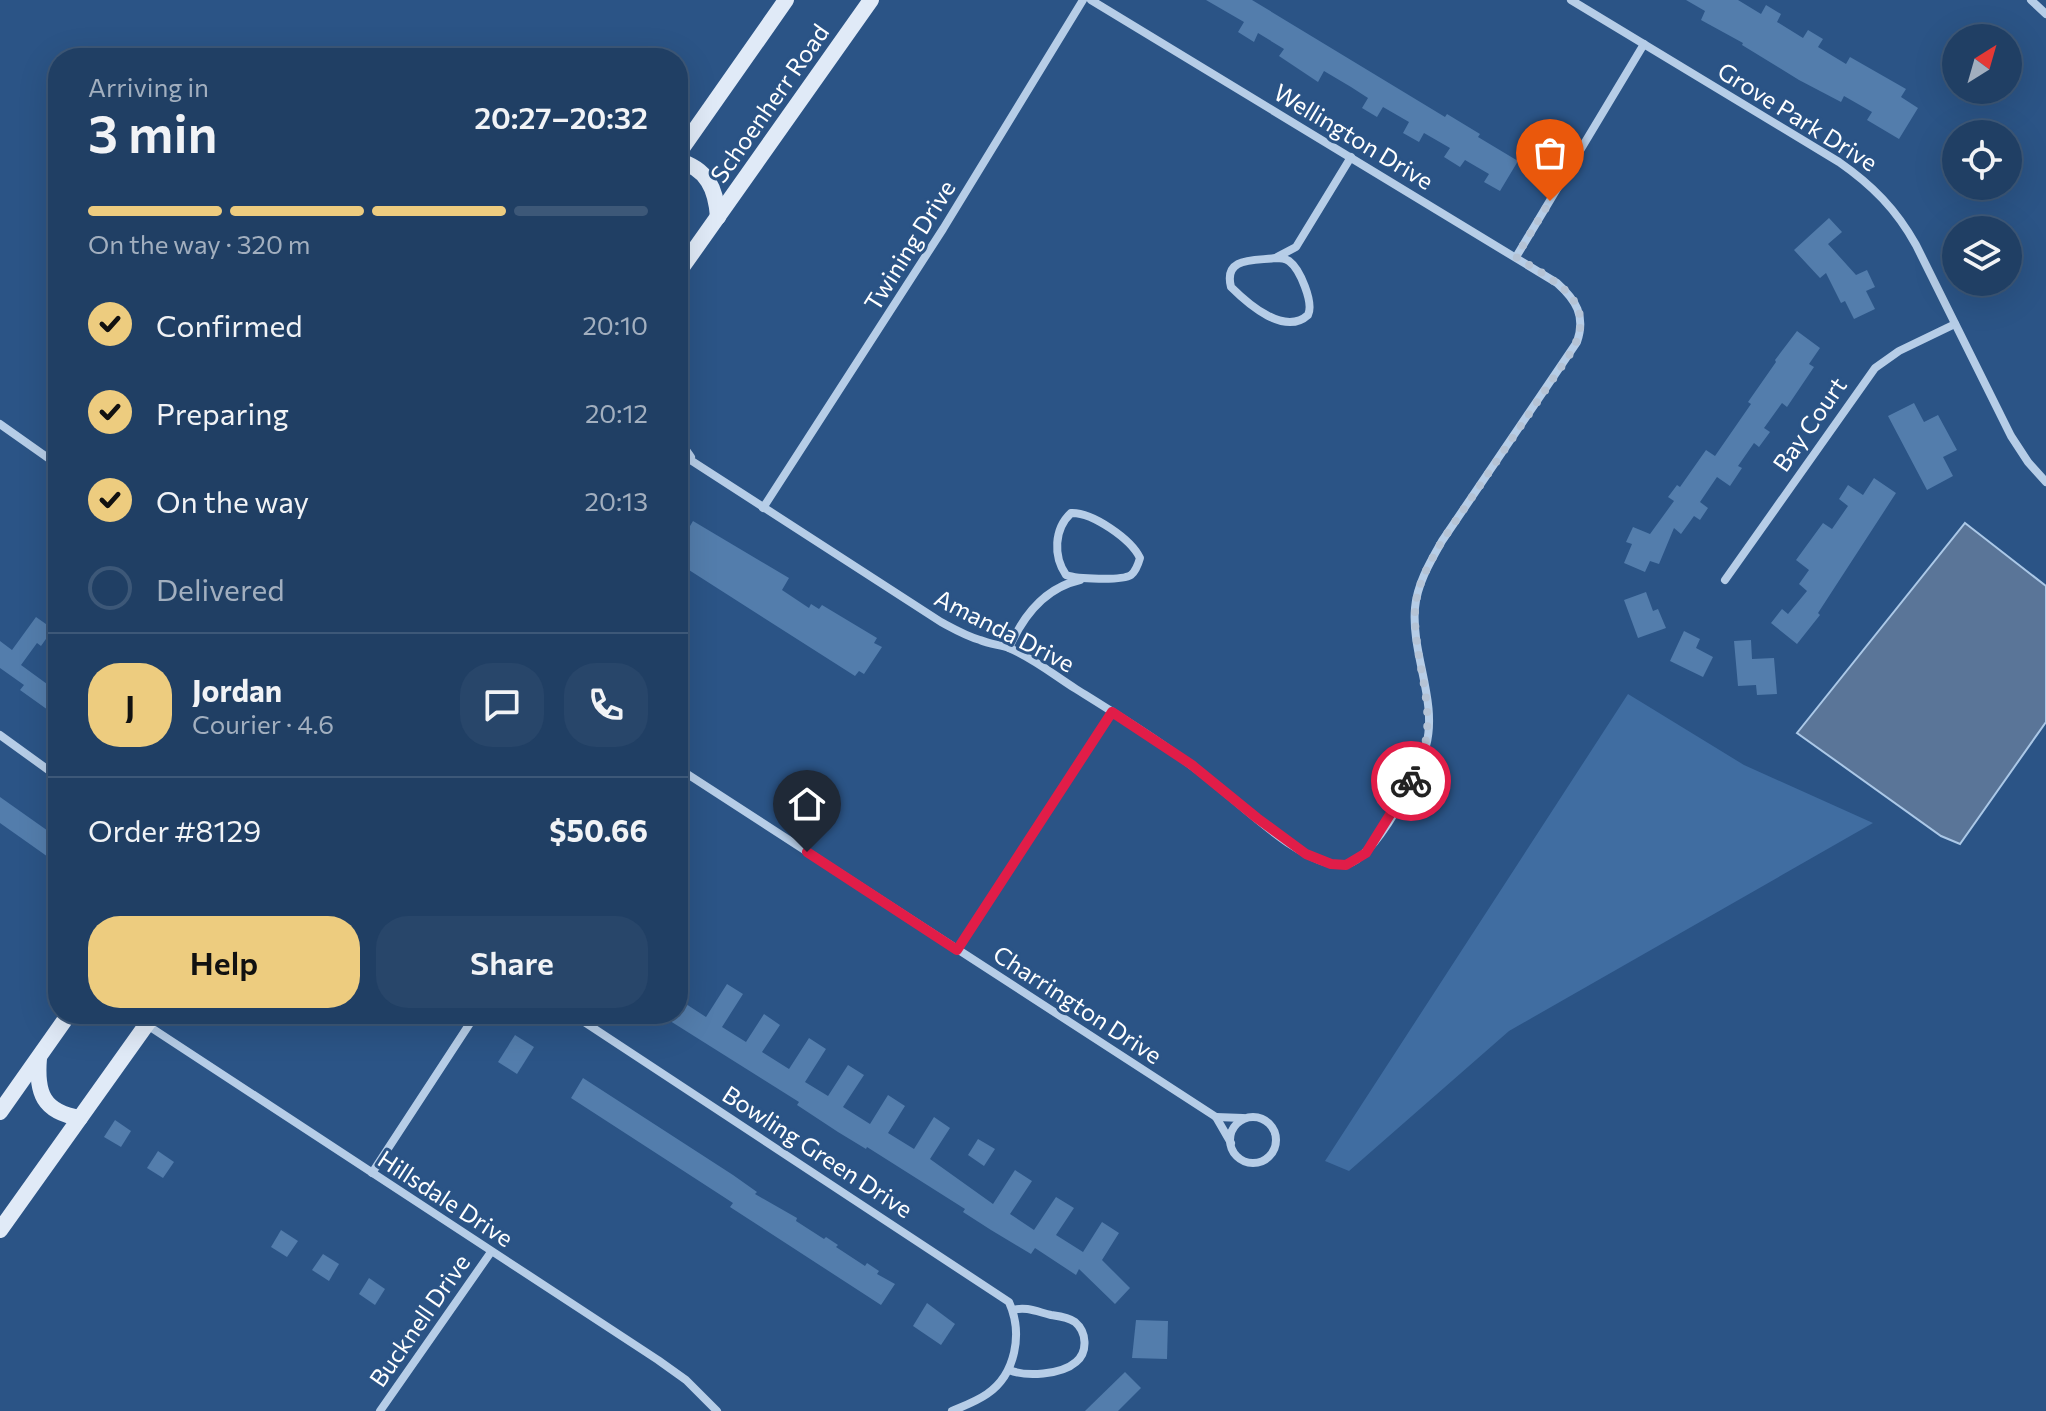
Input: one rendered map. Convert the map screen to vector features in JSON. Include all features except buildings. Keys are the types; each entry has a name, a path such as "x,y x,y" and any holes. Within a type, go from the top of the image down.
{"main road":[{"name":"Schoenherr Road","path":"688,140 786,0"},
{"name":"Schoenherr Road","path":"688,259 871,0"},
{"path":"688,165 704,174 717,197 718,217"},
{"path":"0,1112 62,1024"},
{"path":"0,1230 147,1024"},
{"path":"39,1057 37,1077 43,1099 58,1112 80,1118"}],"street":[{"name":"Twining Drive","path":"763,508 943,229 1083,0"},
{"name":"Wellington Drive","path":"1091,0 1516,257 1557,283 1570,294 1578,307 1581,332 1570,354 1442,541 1425,571 1415,608 1429,722 1427,743 1421,764 1383,828 1366,853 1346,865"},
{"name":"Grove Park Drive","path":"1571,0 1839,162 1881,194 1908,231 2011,436 2046,482"},
{"path":"2031,0 2046,14"},
{"path":"1516,257 1644,44"},
{"path":"1276,258 1296,247 1351,157"},
{"path":"1296,247 1297,274"},
{"path":"1276,258 1288,261 1297,274 1310,299 1311,309 1303,319 1293,324 1270,315 1231,287 1231,272 1234,265 1242,260 1276,258"},
{"name":"Bay Court","path":"1725,580 1875,368 1899,351 1955,324"},
{"path":"0,424 48,458"},
{"path":"688,453 694,461"},
{"name":"Amanda Drive","path":"688,458 941,622 969,637 1009,648 1112,712 1192,765 1306,854 1319,861 1346,865"},
{"path":"1056,589 1058,532 1071,513 1080,513 1118,533 1135,547 1140,558 1129,577 1083,579 1066,575 1058,559"},
{"path":"1009,648 1026,616 1056,589 1083,579"},
{"path":"957,950 1112,712"},
{"path":"0,735 48,770"},
{"name":"Charrington Drive","path":"688,775 1216,1117 1238,1157 1245,1161 1261,1161 1273,1151 1276,1138 1271,1125 1259,1117 1216,1117"},
{"name":"Hillsdale Drive","path":"156,1024 372,1173 658,1360 686,1380 717,1411"},
{"path":"372,1173 469,1024"},
{"name":"Bowling Green Drive","path":"587,1024 1001,1294 1013,1310"},
{"path":"1231,1143 1234,1128 1244,1118"},
{"name":"Bucknell Drive","path":"380,1411 491,1252"},
{"path":"952,1411 994,1389 1009,1370 1016,1339 1013,1310 1027,1309 1068,1318 1081,1329 1084,1347 1073,1365 1023,1374 1009,1370"}],"shaded area":[{"path":"1965,523 2046,586 2046,722 1960,844 1941,836 1797,733"},
{"path":"1628,694 1744,765 1873,823 1509,1031 1349,1171 1325,1161"}],"way so far":[{"path":"1411,781 1421,764 1429,722 1415,608 1425,571 1442,541 1570,354 1581,332 1578,307 1570,294 1516,257 1550,201"}],"route":[{"path":"807,852 957,950 1112,712 1192,765 1306,854 1331,864 1346,865 1366,853 1411,781"}]}
